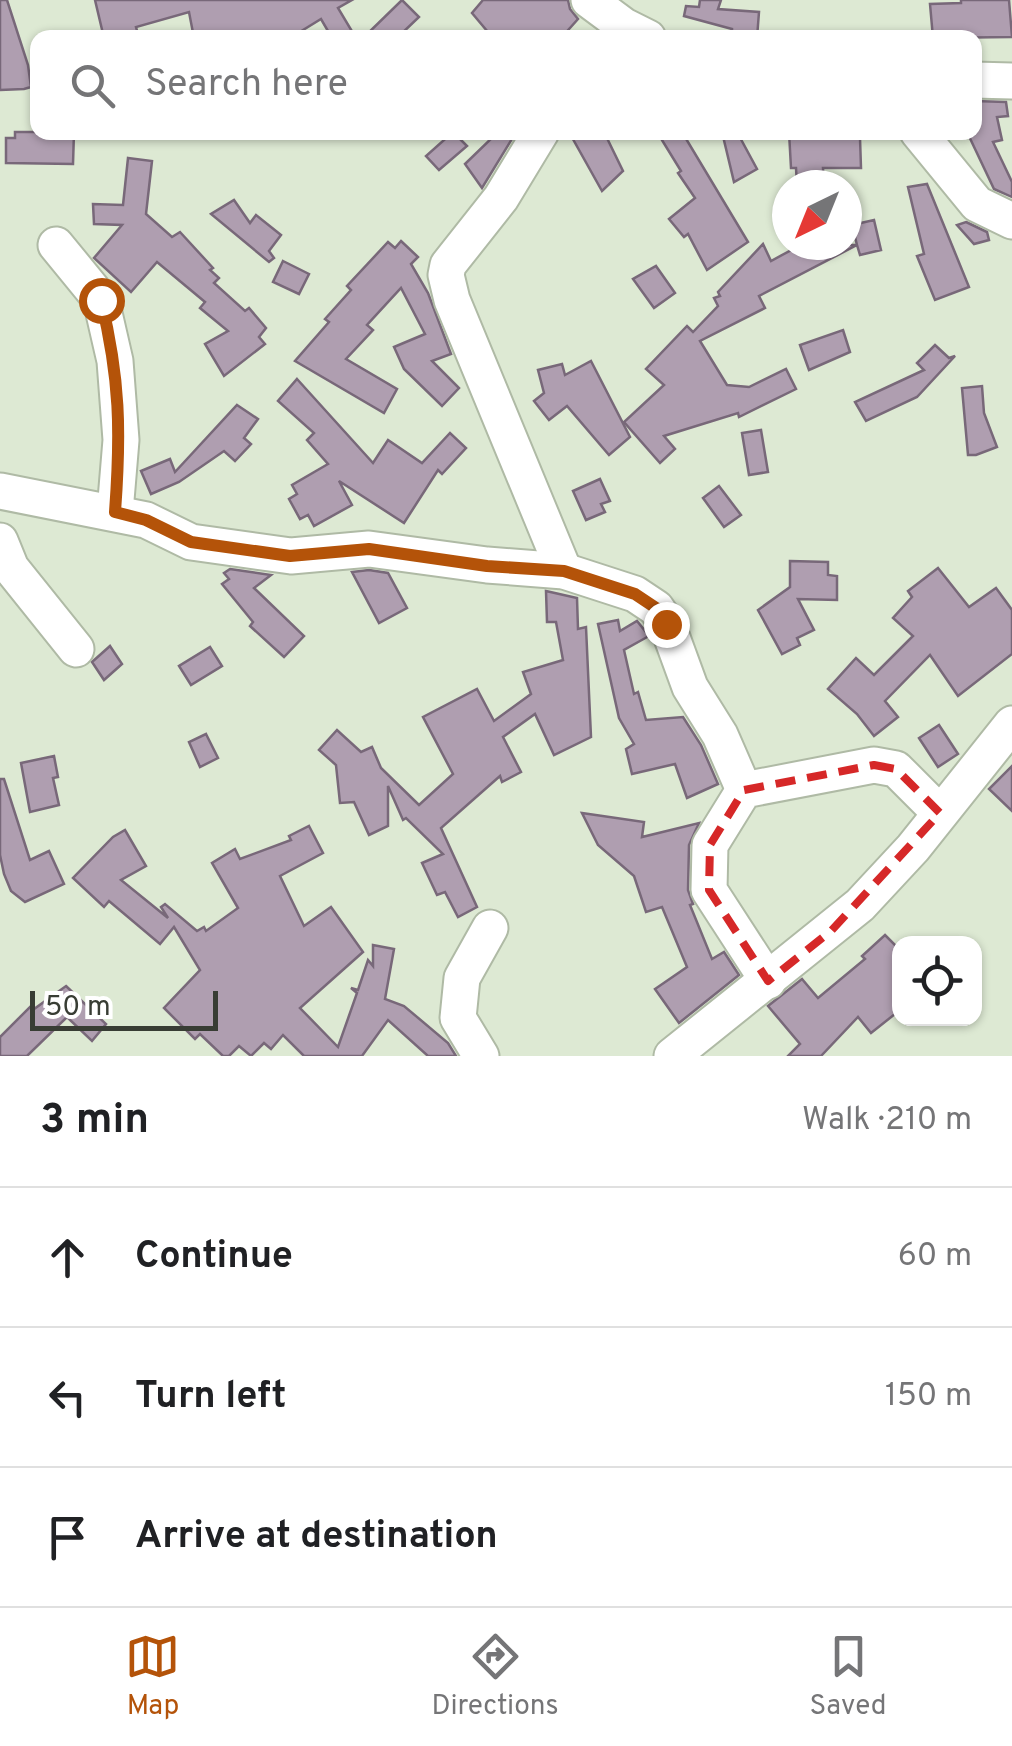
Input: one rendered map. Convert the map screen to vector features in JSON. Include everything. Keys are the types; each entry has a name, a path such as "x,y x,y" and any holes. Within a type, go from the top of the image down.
{"street":[{"path":"589,0 623,30"},
{"path":"982,80 1012,81"},
{"path":"536,140 501,198 456,250 446,274 452,300 564,571"},
{"path":"925,140 977,204 1012,222"},
{"path":"56,245 101,300 115,360 121,440 115,512"},
{"path":"0,531 2,491 146,520 191,542 290,556 369,549 487,566 564,571 635,594 656,608 666,624 690,687 720,735 744,790"},
{"path":"0,541 11,568 76,649"},
{"path":"672,1056 860,905 1012,724"},
{"path":"768,981 709,890 710,845 744,790 874,766 896,770 940,813"},
{"path":"481,1056 458,1018 462,978 490,928"}],"highlighted area":[{"path":"874,765 896,769 940,813 831,931 768,981 709,890 710,845 744,790"}],"building":[{"path":"0,0 7,0 28,65 30,87 0,90"},
{"path":"95,0 352,0 338,8 351,30 327,30 321,19 303,30 192,30 189,12 136,27 137,30 102,30"},
{"path":"402,0 419,17 405,30 371,30"},
{"path":"483,0 568,0 578,19 568,30 486,30 472,13"},
{"path":"700,0 721,0 718,9 759,12 758,30 732,30 684,16 686,6 699,7"},
{"path":"1009,0 1012,37 982,37 982,30 932,30 930,4"},
{"path":"982,101 1006,102 1008,116 997,117 1002,140 993,142 1012,182 1012,197 994,189 971,140 982,140"},
{"path":"15,132 30,132 30,140 74,140 73,164 6,163 6,138 15,138"},
{"path":"444,140 461,140 467,146 439,170 426,156"},
{"path":"490,140 511,140 482,188 465,164"},
{"path":"573,140 608,140 623,171 602,191"},
{"path":"662,140 687,140 748,242 707,270 688,234 684,237 669,219 695,198 678,173 681,171"},
{"path":"724,140 741,140 757,169 734,182"},
{"path":"789,140 860,140 861,168 791,168"},
{"path":"128,158 152,161 146,214 172,237 180,232 213,268 210,270 219,278 214,283 245,311 249,308 266,328 259,337 265,344 224,376 205,344 228,331 200,308 205,302 157,262 131,292 94,258 122,225 94,224 93,204 123,205"},
{"path":"927,184 969,287 935,300 917,256 924,254 908,187"},
{"path":"234,200 250,223 256,215 281,235 269,251 274,258 269,262 211,214"},
{"path":"874,220 881,250 862,255 862,223"},
{"path":"966,222 987,232 989,240 974,244 957,225"},
{"path":"401,241 418,257 411,264 428,293 451,354 432,361 459,388 442,406 404,369 394,347 425,334 401,288 367,325 373,330 346,359 397,389 384,413 295,361 329,322 325,319 351,290 347,286 388,242 395,248"},
{"path":"763,244 771,261 828,260 759,296 765,308 700,341 727,385 749,387 786,369 796,389 739,417 738,413 664,436 675,449 660,463 624,422 664,385 646,369 687,326 693,332 718,306 714,298 720,296 718,292"},
{"path":"283,261 309,274 299,294 273,282"},
{"path":"656,266 675,293 654,308 633,279"},
{"path":"843,330 850,352 809,370 800,345"},
{"path":"935,345 949,358 955,356 917,397 866,421 855,402 924,370 917,363"},
{"path":"591,361 630,437 609,455 567,406 549,420 534,401 544,393 538,370 562,364 565,375"},
{"path":"297,379 373,463 388,440 422,463 450,433 466,448 442,474 438,470 404,523 339,481 352,505 314,526 308,515 300,519 289,499 297,494 292,485 328,464 307,440 314,433 278,401"},
{"path":"982,386 984,413 997,447 968,455 962,388"},
{"path":"237,405 258,419 244,438 251,444 235,461 224,451 179,482 151,494 141,471 170,459 175,472"},
{"path":"761,430 768,472 749,475 742,433"},
{"path":"600,479 610,501 601,504 605,512 586,520 573,491"},
{"path":"719,486 741,515 724,527 703,498"},
{"path":"790,561 828,562 828,575 837,576 837,600 798,599 814,630 797,638 800,645 782,654 758,610 790,587"},
{"path":"938,568 969,607 996,588 1012,610 1012,654 958,696 930,655 885,701 898,717 874,736 857,714 828,689 856,658 874,675 913,636 893,618 912,597 908,591"},
{"path":"230,569 271,575 254,588 304,636 284,657 250,626 253,622 222,584 229,579 224,573"},
{"path":"352,572 388,573 407,608 379,623"},
{"path":"546,591 577,598 578,629 586,627 591,737 554,755 535,714 503,737 521,772 502,782 500,776 441,828 477,907 458,917 445,892 437,895 422,863 443,854 406,818 403,820 388,786 388,826 369,835 354,802 340,803 336,765 319,750 337,730 361,752 372,747 381,768 419,805 453,774 423,717 477,689 494,721 531,694 523,672 563,660 556,622 547,622"},
{"path":"618,620 620,631 637,621 649,636 624,650 634,694 638,692 646,720 683,717 718,784 687,798 675,764 632,774 626,749 634,744 619,718 598,624"},
{"path":"110,646 122,664 104,680 92,662"},
{"path":"210,647 222,666 191,685 179,666"},
{"path":"939,725 958,754 938,767 919,738"},
{"path":"206,734 218,758 200,767 189,742"},
{"path":"54,756 58,777 53,778 59,805 30,812 21,763"},
{"path":"1012,766 1012,811 989,789"},
{"path":"0,779 4,779 30,860 49,851 64,884 25,902 11,891 0,855"},
{"path":"582,813 644,822 642,837 699,823 689,845 688,890 693,904 690,905 712,959 724,952 739,975 679,1023 655,989 687,967 662,907 646,912 634,876 598,845"},
{"path":"309,826 323,853 280,876 304,926 331,907 363,952 300,1008 338,1047 357,993 351,988 358,990 368,960 373,966 373,945 394,949 385,999 404,1006 448,1043 456,1056 428,1056 388,1020 362,1056 304,1056 283,1035 271,1049 264,1043 251,1056 239,1046 229,1056 223,1056 200,1034 195,1039 164,1008 200,970 174,927 160,944 109,901 104,907 73,878 125,830 146,866 121,880 168,918 161,907 165,904 197,931 204,927 206,931 238,908 212,863 235,849 240,859 291,840 289,836"},
{"path":"885,935 892,942 892,1016 871,1033 858,1017 821,1056 788,1056 800,1044 768,1006 802,979 818,998 865,959 862,956"},
{"path":"66,986 106,1024 92,1041 67,1017 27,1056 0,1056 0,1037 31,1006 34,1009"}],"route":[{"path":"101,300 115,360 121,440 115,512 146,520 191,542 290,556 369,549 487,566 564,571 635,594 656,608 666,624"}]}
